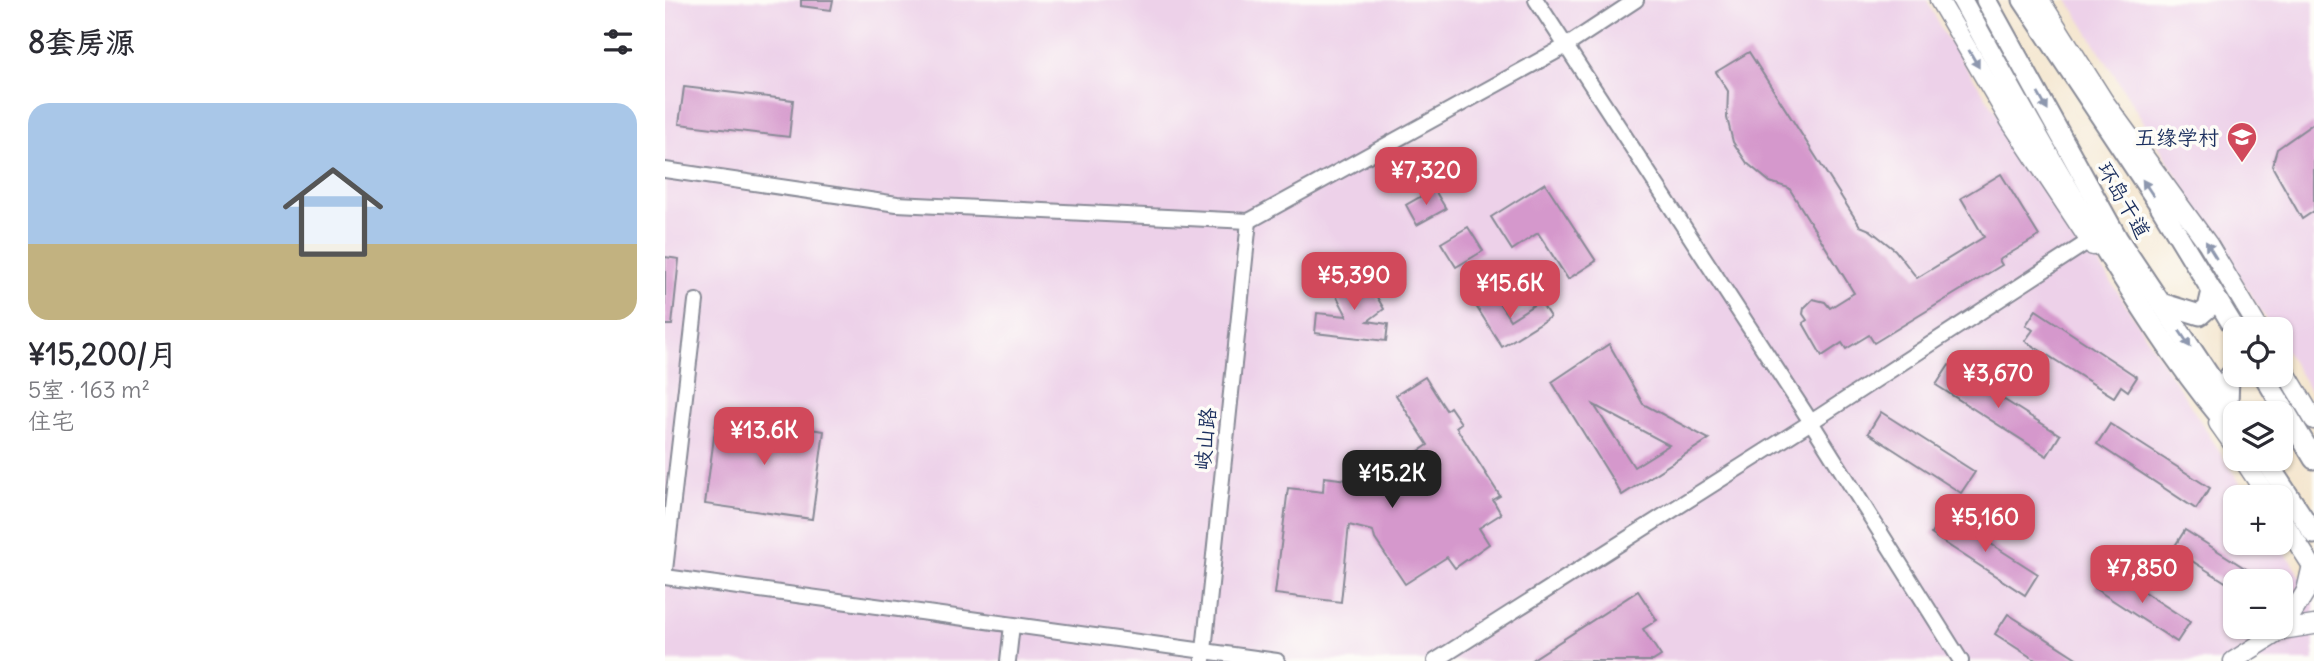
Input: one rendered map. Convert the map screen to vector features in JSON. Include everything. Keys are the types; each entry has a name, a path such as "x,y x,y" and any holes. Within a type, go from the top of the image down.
{"highway":[{"path":"1962,0 2048,157 2177,362 2223,419"},
{"name":"环岛干道","path":"1986,0 2118,239 2227,401"},
{"name":"环岛干道","path":"2023,0 2159,204 2228,317"},
{"path":"2161,303 2200,315 2208,308 2212,291"},
{"path":"2271,387 2314,459"},
{"path":"2267,471 2280,485"},
{"path":"2293,501 2314,534"}],"main road":[{"path":"1939,0 2010,121 2089,240 2223,429"},
{"path":"2040,0 2104,101 2208,244 2252,317"},
{"path":"2293,385 2314,420"},
{"path":"2293,536 2313,567 2306,592 2293,612"},
{"path":"2293,628 2314,625"},
{"path":"2233,661 2267,639"}],"street":[{"path":"1536,0 1811,422 1961,661"},
{"path":"665,170 898,204 1249,221 1566,47 1636,0"},
{"name":"岐山路","path":"1204,656 1249,221"},
{"path":"1435,661 1811,422 2089,240"},
{"path":"665,570 670,475 696,301"},
{"path":"665,577 1012,625 1204,656 1277,661"},
{"path":"1008,661 1012,625"}],"shaded area":[{"path":"665,0 1927,0 1943,33 2108,277 2223,456 2223,471 2232,471 2241,485 2223,485 2223,555 2287,555 2314,597 2314,661 665,661"},
{"name":"五缘学村","path":"2068,0 2314,0 2314,397 2293,363 2293,317 2265,317"}],"building":[{"path":"801,0 833,0 831,10 801,6"},
{"path":"1749,52 1860,226 1870,230 1895,250 1917,278 1984,237 1961,198 2001,174 2039,236 1999,260 2002,265 1874,343 1869,335 1846,349 1842,343 1822,356 1803,323 1807,320 1803,314 1804,308 1813,299 1825,302 1830,308 1854,293 1789,188 1770,182 1747,163 1733,142 1727,118 1728,91 1716,72"},
{"path":"684,87 793,100 789,137 679,124"},
{"path":"2314,123 2314,211 2302,219 2272,166 2277,149"},
{"path":"1545,183 1596,261 1568,279 1538,233 1512,250 1491,217"},
{"path":"1434,189 1446,209 1417,225 1406,205"},
{"path":"1468,227 1483,251 1456,267 1441,243"},
{"path":"665,257 679,259 672,325 665,325"},
{"path":"1361,270 1384,309 1368,321 1388,324 1386,341 1315,333 1317,313 1347,316 1331,285 1347,281"},
{"path":"1494,294 1510,320 1540,301 1550,317 1502,347 1476,306"},
{"path":"2036,310 2137,377 2128,391 2121,386 2114,397 2025,341 2033,330 2026,325"},
{"path":"1609,344 1643,404 1709,439 1622,495 1552,382","holes":["1594,405 1669,445 1634,467"]},
{"path":"1949,365 2060,435 2047,456 1936,385"},
{"path":"1425,377 1446,410 1450,407 1461,423 1456,427 1500,496 1493,500 1501,514 1479,528 1489,544 1455,568 1447,557 1405,584 1375,539 1373,531 1349,525 1341,602 1275,594 1288,488 1323,492 1324,477 1370,483 1428,445 1396,395"},
{"path":"1881,412 1975,472 1961,493 1868,433"},
{"path":"717,415 824,431 812,519 705,504"},
{"path":"2110,424 2210,488 2196,509 2097,444"},
{"path":"1944,514 2038,574 2025,595 1931,534"},
{"path":"2185,530 2246,569 2223,569 2223,580 2173,549"},
{"path":"2107,568 2190,622 2177,642 2094,588"},
{"path":"1638,591 1657,620 1643,629 1661,656 1653,661 1530,661"},
{"path":"2008,614 2081,661 2037,661 1995,634"}],"place":[{"name":"五缘学村","path":"2242,164"}]}
